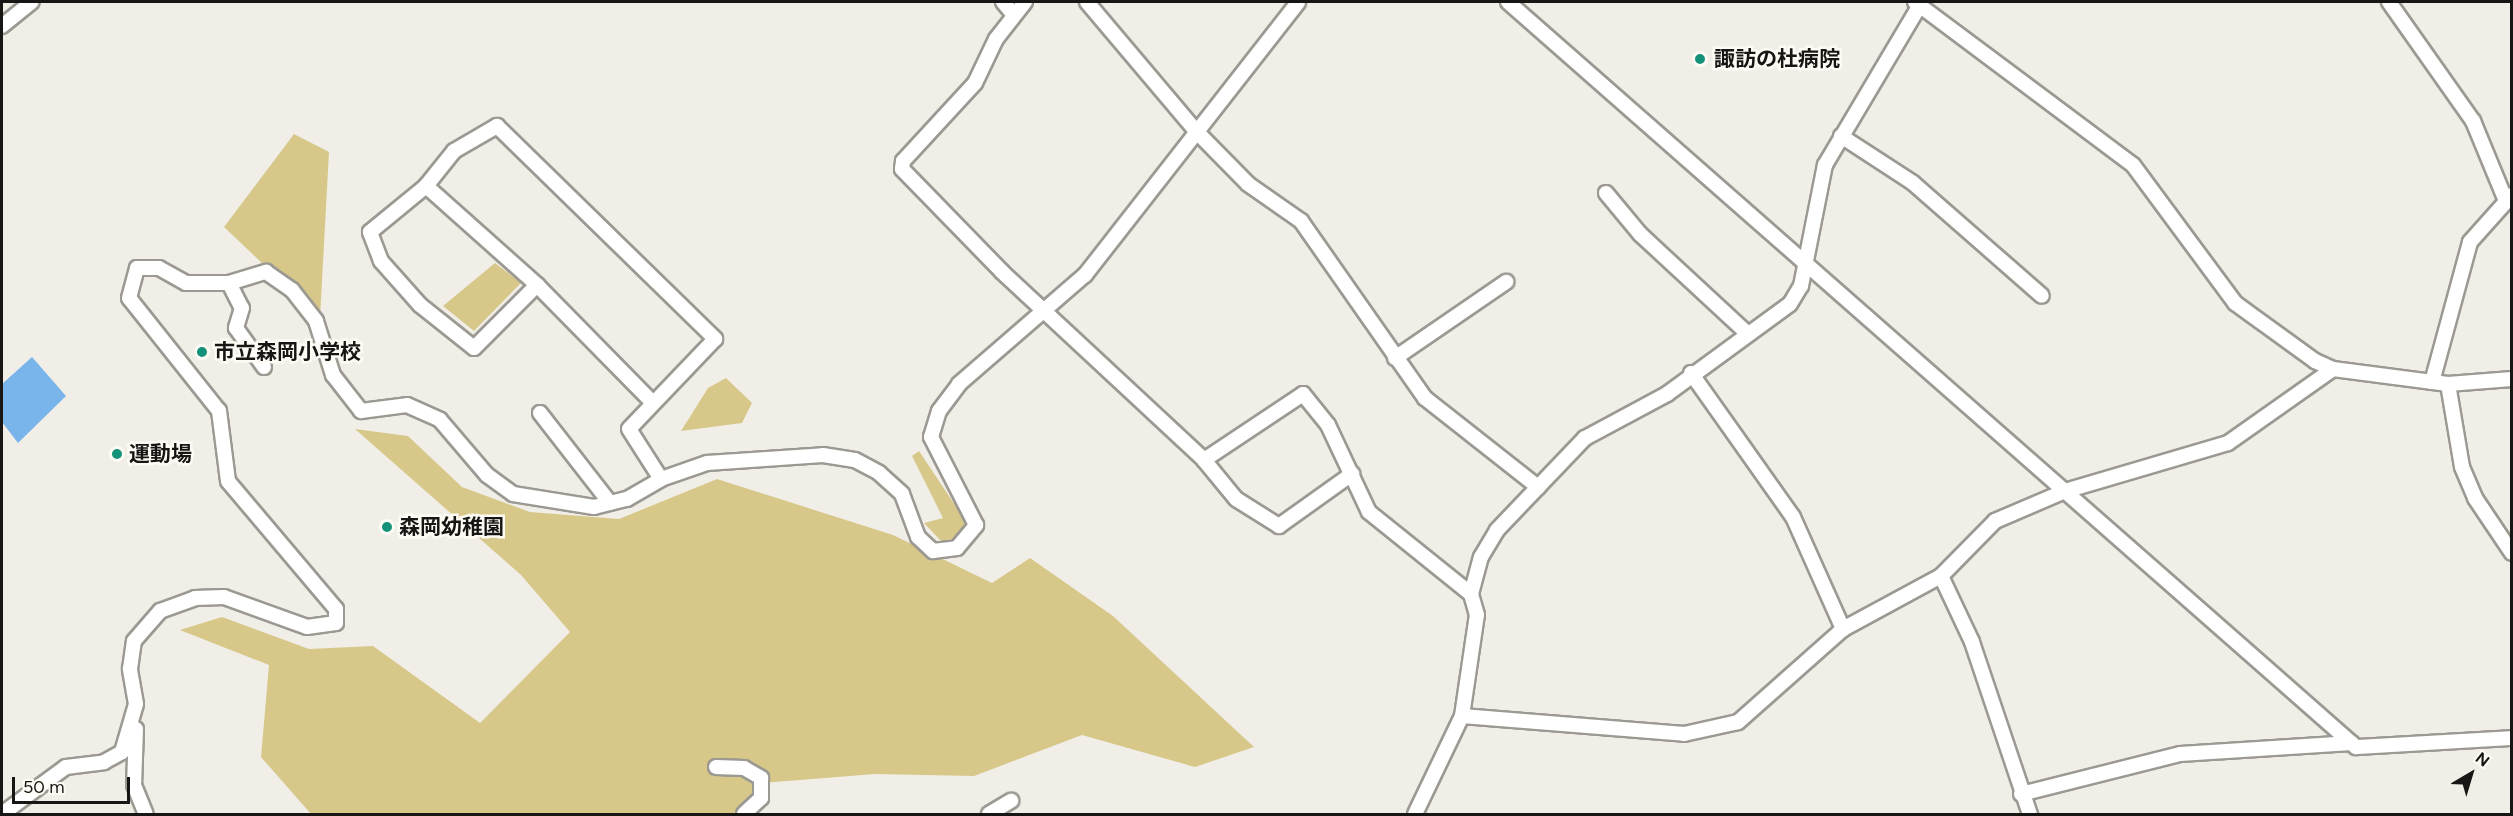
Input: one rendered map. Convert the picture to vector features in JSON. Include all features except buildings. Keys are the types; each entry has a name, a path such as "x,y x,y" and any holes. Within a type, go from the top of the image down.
{"street":[{"path":"2,26 32,2"},
{"path":"1003,2 1014,15"},
{"path":"1025,2 1014,15 975,83 903,161 902,169 1045,313 1204,460 1236,499 1279,526 1352,474"},
{"path":"1088,2 1196,131 1248,184 1301,221 1372,317 1395,358 1425,398 1538,487"},
{"path":"146,814 134,785 136,704 130,669 134,641 160,611 195,598 224,597 307,627 336,622 336,609 258,523 228,481 219,411 129,298 137,268 159,268 186,283 229,283 266,272 292,290 316,321 333,375 361,411 406,405 440,420 487,475 513,494 594,507 610,503 661,479 735,458 823,455 855,460 902,495 918,537 933,550 957,548 976,525 931,437 939,411 959,384 1045,313 1126,228 1196,131 1298,2"},
{"path":"1508,2 2356,747 2511,738"},
{"path":"2389,2 2474,121 2509,198 2470,242 2432,382"},
{"path":"1415,814 1462,716 1477,615 1471,594 1481,557 1497,530 1585,438 1666,394 1791,304 1806,263 1817,195 1841,136 1918,3 2133,165 2235,303 2333,369 2448,384 2511,379"},
{"path":"537,285 474,348 420,305 381,261 370,232 426,186 454,151 497,126 715,339 629,429 661,479"},
{"path":"1841,136 1913,183 2042,297"},
{"path":"426,186 537,285 653,403"},
{"path":"1606,193 1640,234 1748,334"},
{"path":"1395,358 1506,282"},
{"path":"229,283 242,308 236,328 264,367"},
{"path":"1462,716 1684,734 1738,722 1844,629 1941,576 1995,521 2065,491 2228,443 2333,369"},
{"path":"1691,374 1793,517 1844,629"},
{"path":"2448,384 2462,467 2475,498 2511,553"},
{"path":"1204,460 1303,394 1328,425 1369,512 1471,594"},
{"path":"540,413 610,503"},
{"path":"1941,576 1972,642 2021,794 2030,814"},
{"path":"2,814 66,767 104,762 122,752 136,704"},
{"path":"2021,794 2180,754 2352,743"},
{"path":"716,767 744,768 760,778 761,798 744,814"},
{"path":"989,814 1011,801"}],"shaded area":[{"path":"294,134 329,152 320,318 224,227"},
{"path":"495,263 521,283 474,331 443,306"},
{"path":"726,378 752,403 742,423 681,431 708,388"},
{"path":"355,429 408,436 462,487 530,512 619,519 717,479 893,535 992,583 1030,558 1113,616 1254,747 1195,767 1082,735 974,776 875,774 761,783 739,814 311,814 261,757 269,665 180,630 222,617 309,649 373,646 480,723 570,632 521,575"},
{"path":"919,451 965,520 961,536 942,542 924,523 943,518 912,456"}],"water":[{"path":"32,357 66,396 18,443 2,422 2,384"}],"place":[{"name":"諏訪の杜病院","path":"1700,59"},
{"name":"市立森岡小学校","path":"202,352"},
{"name":"運動場","path":"117,454"},
{"name":"森岡幼稚園","path":"387,527"}]}
